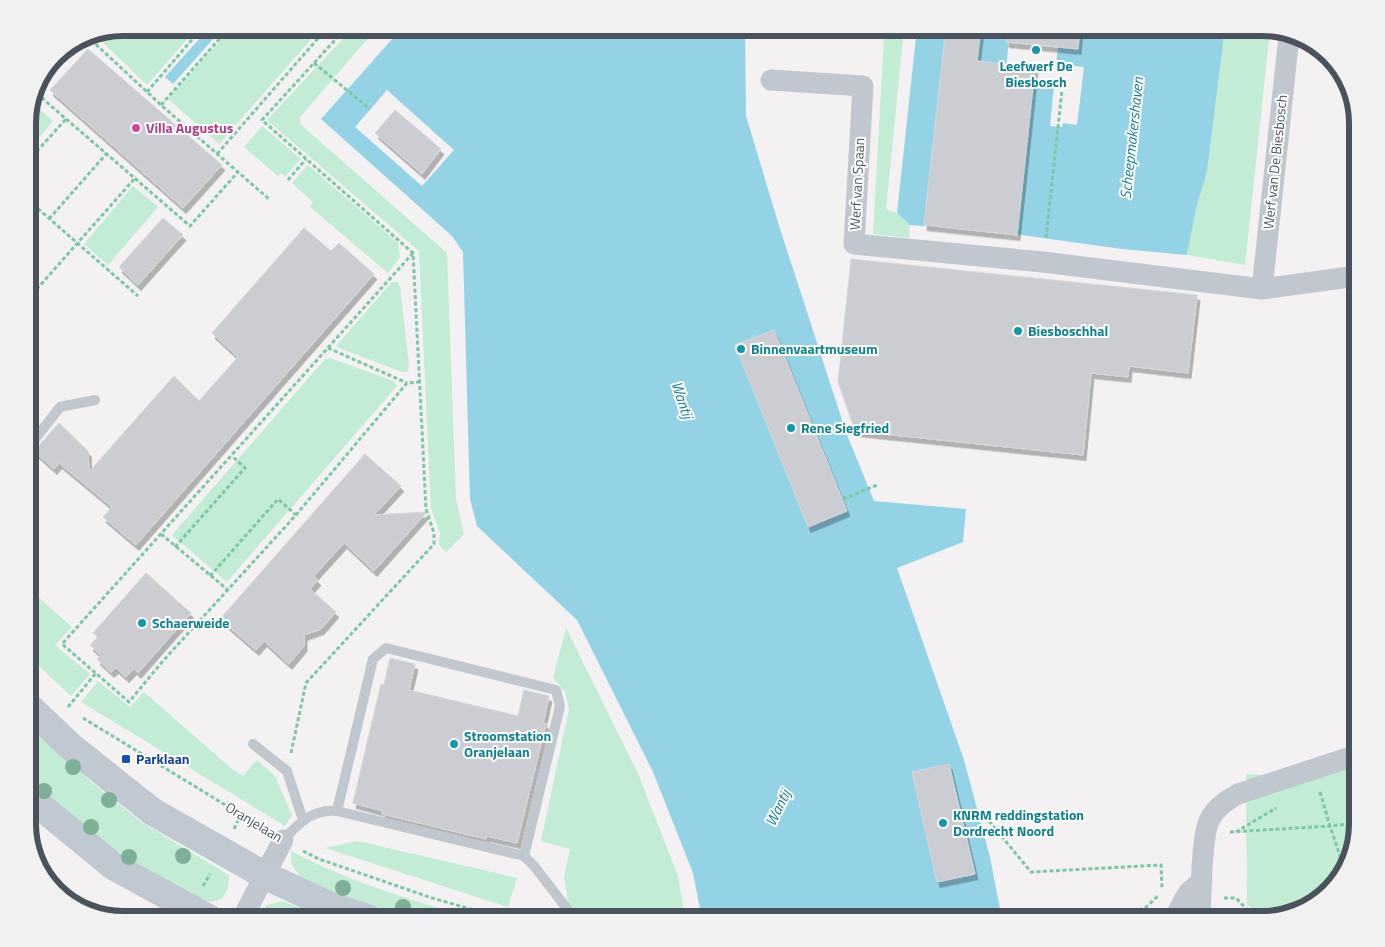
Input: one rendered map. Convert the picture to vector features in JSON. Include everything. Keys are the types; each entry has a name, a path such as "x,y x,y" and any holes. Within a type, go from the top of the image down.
{"main road":[{"path":"36,697 70,746 153,812 264,875 345,911"},
{"path":"36,803 114,866 194,911"}],"street":[{"name":"Werf van De Biesbosch","path":"1262,289 1288,41"},
{"name":"Werf van Spaan","path":"771,80 863,86 854,244 1043,262 1262,289 1349,277"},
{"path":"1199,911 1197,890 1208,827 1221,804 1238,794 1349,759"},
{"path":"246,911 283,840"},
{"path":"1181,911 1197,890"}],"lane":[{"path":"36,438 60,407 95,400"},
{"path":"337,811 373,659 386,648 556,690 560,706 524,856"},
{"path":"253,744 287,771 303,820"},
{"path":"283,840 303,820 326,809 524,856 534,866 568,911"}],"path":[{"path":"147,92 195,36"},
{"path":"161,105 222,36"},
{"path":"217,154 320,36"},
{"path":"287,771 306,683 434,544 434,532 426,509 413,253 262,120 339,36"},
{"path":"93,42 161,105 270,200"},
{"path":"314,63 370,109"},
{"path":"43,90 43,99 136,177 190,226 238,172"},
{"path":"1043,262 1062,90"},
{"path":"36,152 66,119"},
{"path":"49,219 107,153"},
{"path":"288,180 306,159"},
{"path":"36,290 136,177"},
{"path":"36,206 138,296"},
{"path":"407,383 296,515 162,662 129,702 62,644 96,602 232,456 413,253"},
{"path":"328,348 407,383 419,382"},
{"path":"175,547 245,468 232,456"},
{"path":"843,499 877,485"},
{"path":"210,576 278,500 296,515"},
{"path":"161,534 228,590"},
{"path":"162,662 167,666"},
{"path":"68,706 96,673"},
{"path":"61,700 74,711"},
{"name":"Oranjelaan","path":"79,715 283,840 319,859 476,911"},
{"path":"1320,793 1341,859"},
{"path":"989,821 1032,872 1160,865 1162,892"},
{"path":"1208,827 1330,826 1349,824"},
{"path":"1125,911 1144,909 1162,892 1197,890 1236,898 1248,911"}],"green space":[{"path":"124,36 190,36 147,85 100,40"},
{"path":"225,36 314,36 219,144 168,99"},
{"path":"346,36 370,36 300,117 300,124 447,253 456,499 464,534 446,552 439,545 440,533 431,509 419,251 267,120"},
{"path":"827,36 903,36 886,209 897,213 910,225 909,238 873,234 884,37"},
{"path":"1224,36 1269,37 1245,265 1187,255 1196,209 1207,172"},
{"path":"38,107 53,121 36,141"},
{"path":"262,126 301,159 285,177 281,173 278,176 244,147"},
{"path":"308,165 398,243 400,257 388,273 310,207 313,202 292,183"},
{"path":"133,186 158,207 108,265 84,244"},
{"path":"392,282 397,282 400,286 409,365 408,371 402,372 336,346"},
{"path":"330,358 393,381 397,386 227,582 172,535 325,359"},
{"path":"36,595 72,627 55,645 90,674 71,696 36,663"},
{"path":"566,628 639,776 678,876 684,911 570,911 564,877 570,849 541,841 569,709 565,692 553,678"},
{"path":"98,681 130,707 144,692 232,769 243,776 257,760 275,776 292,815 285,826 81,702"},
{"path":"36,731 91,782 141,822 229,875 226,893 219,900 201,901 118,852 36,788"},
{"path":"1349,762 1349,823 1346,846 1340,862 1319,889 1300,902 1278,909 1259,911 1247,905 1246,774 1264,775"},
{"path":"358,841 517,878 508,907 325,848"},
{"path":"291,851 358,881 449,911 387,911 333,894 301,879 291,863"},
{"path":"282,901 307,911 264,911 266,905"}],"water":[{"path":"202,36 216,36 173,84 165,77"},
{"name":"Wantij","path":"395,36 745,36 746,116 780,229 847,435 874,501 966,509 963,542 897,568 964,760 990,857 1000,911 700,911 693,873 653,772 577,620 477,526 470,499 463,252 452,236 321,119"},
{"name":"Scheepmakershaven","path":"916,36 1224,36 1207,172 1196,209 1187,255 1122,249 1000,232 910,225 897,213"}],"pier":[{"path":"1009,36 1059,36 1056,64 1084,67 1077,125 1063,123 1062,127 1050,126 1054,85 1005,80"},
{"path":"387,90 454,150 422,186 355,127"}],"building":[{"path":"945,36 980,36 977,61 1035,68 1017,235 924,225"},
{"path":"1006,36 1079,36 1078,49 1006,42"},
{"name":"Villa Augustus","path":"88,49 222,165 183,208 50,90"},
{"path":"395,110 441,149 422,174 375,133"},
{"path":"163,218 183,235 138,285 119,267"},
{"path":"304,228 331,251 339,243 374,274 136,545 103,517 112,507 59,463 54,469 36,453 36,449 59,423 88,451 89,472 174,376 199,401 238,357 212,333"},
{"name":"Biesboschhal","path":"851,259 1197,295 1188,373 1129,366 1128,377 1091,373 1083,455 855,431 838,382"},
{"name":"Rene Siegfried","path":"774,330 847,511 808,527 735,345"},
{"path":"365,454 401,486 374,515 427,512 374,571 344,543 314,576 318,580 310,589 336,612 321,629 304,635 304,646 289,664 264,641 256,650 220,619"},
{"name":"Schaerweide","path":"146,573 191,613 138,673 134,669 126,677 116,668 111,672 97,659 101,655 90,645 98,637 93,633"},
{"name":"Stroomstation Oranjelaan","path":"390,658 415,664 409,690 518,716 524,690 549,696 543,723 546,723 517,843 487,836 486,839 382,814 383,811 353,803 381,684 384,685"},
{"name":"KNRM reddingstation Dordrecht Noord","path":"949,764 975,874 937,882 912,772"}],"place":[{"name":"Leefwerf De Biesbosch","path":"1036,50"},
{"name":"Villa Augustus","path":"136,128"},
{"name":"Biesboschhal","path":"1018,331"},
{"name":"Binnenvaartmuseum","path":"741,349"},
{"name":"Rene Siegfried","path":"791,428"},
{"name":"Schaerweide","path":"142,623"},
{"name":"Stroomstation Oranjelaan","path":"454,744"},
{"name":"Parklaan","path":"126,759"},
{"name":"KNRM reddingstation Dordrecht Noord","path":"943,823"}]}
